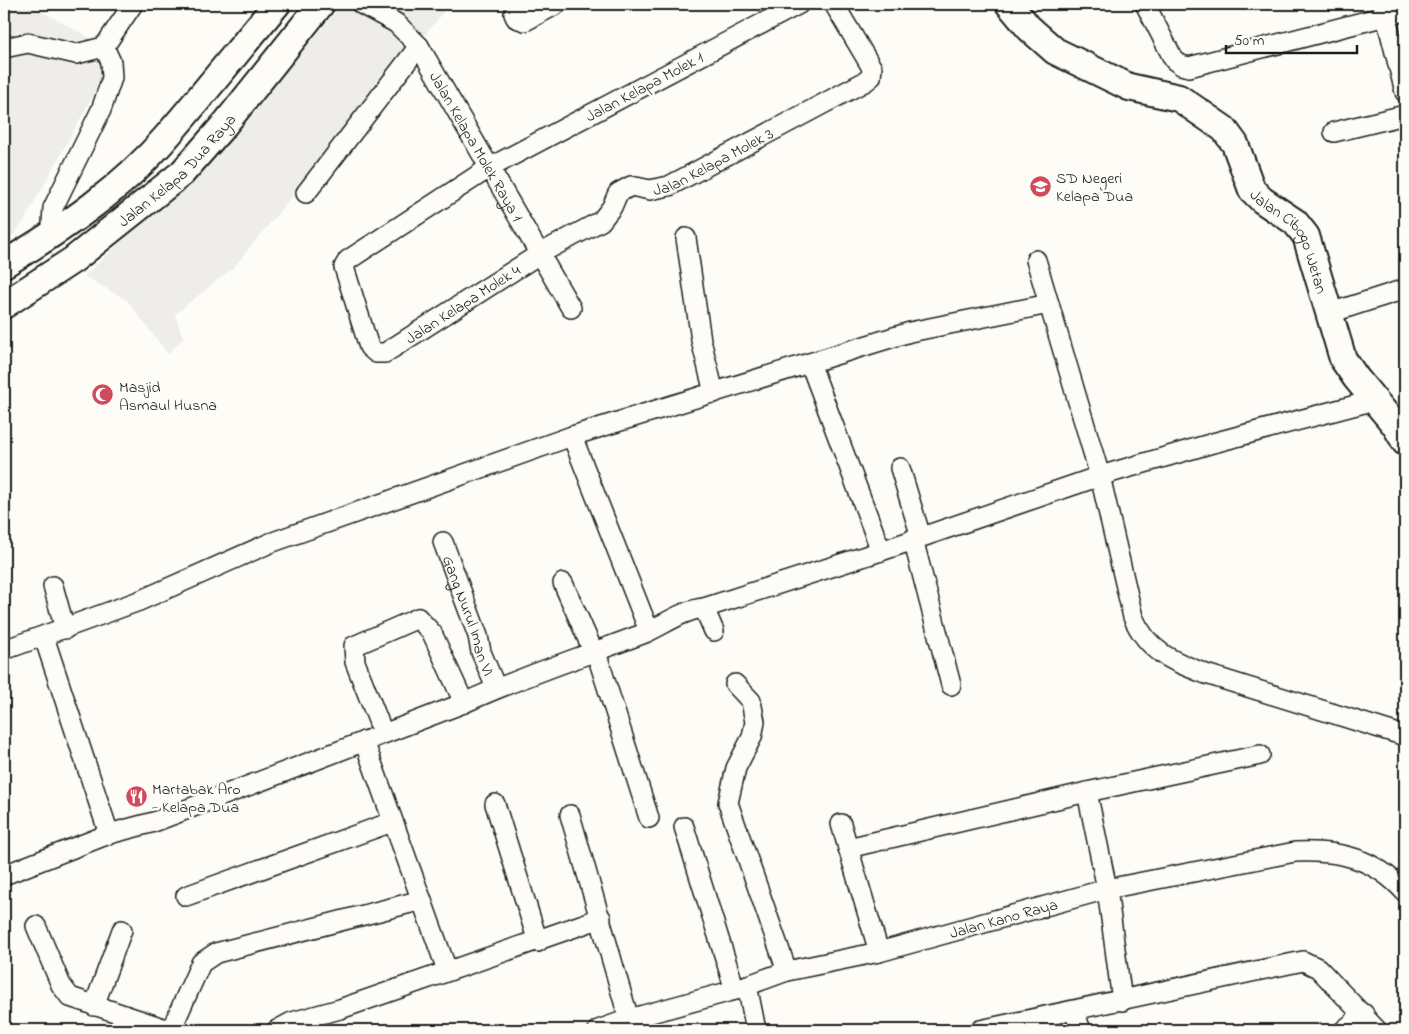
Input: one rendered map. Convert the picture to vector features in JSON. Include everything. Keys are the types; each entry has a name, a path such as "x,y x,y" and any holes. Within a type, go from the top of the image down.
{"main road":[{"name":"Jalan Kelapa Dua Raya","path":"4,264 55,233 118,183 167,136 277,4"},
{"name":"Jalan Kelapa Dua Raya","path":"4,305 73,260 182,173 321,4"},
{"name":"Jalan Cibogo Wetan","path":"1009,4 1029,28 1055,51 1129,87 1179,98 1229,134 1252,190 1262,200 1295,222 1306,236 1343,359 1405,442"}],"street":[{"path":"4,48 28,43 76,54 104,47 133,4"},
{"name":"Jalan Kelapa Molek Raya 1","path":"362,4 396,23 419,46 488,168 541,252 571,308"},
{"path":"520,4 514,14 520,21 525,21 557,4"},
{"name":"Jalan Kelapa Molek 1","path":"385,353 376,353 369,347 344,267 348,260 488,168 799,4"},
{"name":"Jalan Kelapa Molek 3","path":"541,252 601,221 612,207 618,193 631,186 650,190 669,186 871,77 872,68 834,4"},
{"path":"1145,4 1172,57 1181,65 1189,67 1384,10 1405,11"},
{"path":"1384,10 1405,92"},
{"path":"306,193 419,46"},
{"path":"55,233 52,223 53,208 78,162 101,110 112,78 111,62 104,47"},
{"path":"1334,132 1405,115"},
{"path":"686,238 701,340 714,393"},
{"name":"Jalan Kelapa Molek 4","path":"385,353 541,252"},
{"path":"1036,260 1100,476 1134,617 1144,637 1156,650 1179,664 1405,736"},
{"path":"1330,313 1405,289"},
{"path":"4,650 139,601 270,543 572,436 910,332 1050,304"},
{"path":"810,363 881,551"},
{"path":"4,875 108,834 154,822 383,733 464,704 496,688 649,631 694,609 704,608 881,551 1100,476 1213,443 1375,400"},
{"path":"572,436 649,631"},
{"path":"900,468 951,686"},
{"name":"Gang Nurul Iman VI","path":"443,542 478,636 481,652 496,688"},
{"path":"563,583 595,652 649,818"},
{"path":"53,586 65,629"},
{"path":"704,608 714,632"},
{"path":"383,733 356,662 354,646 418,618 432,633 464,704"},
{"path":"44,637 108,834"},
{"path":"735,684 751,701 755,722 752,738 736,768 728,803 787,971"},
{"path":"364,741 447,970"},
{"path":"848,848 1260,754"},
{"path":"1087,792 1106,889 1122,1001"},
{"path":"495,804 538,942"},
{"path":"570,815 631,1025"},
{"path":"186,896 392,822"},
{"path":"841,824 879,952"},
{"path":"684,828 756,1030"},
{"name":"Jalan Kano Raya","path":"598,1030 631,1025 787,971 879,952 1106,889 1295,852 1324,851 1362,860 1381,870 1405,892"},
{"path":"36,926 70,997 170,1030 192,978 201,963 216,953 422,900"},
{"path":"277,1030 292,1022 340,1009 447,970 538,942 601,918"},
{"path":"94,1006 122,930"},
{"path":"987,1030 1303,961 1318,968 1364,1014 1377,1030"},
{"path":"1074,1011 1081,1030"},
{"path":"1344,1030 1364,1014"}],"shaded area":[{"path":"4,4 29,5 117,52 24,221 4,247"},
{"path":"342,4 450,4 233,268 175,314 183,338 168,354 127,300 84,276 222,149"}],"place":[{"name":"SD Negeri Kelapa Dua","path":"1040,186"},
{"name":"Masjid Asmaul Husna","path":"103,395"},
{"name":"Martabak Aro - Kelapa Dua","path":"136,797"}]}
